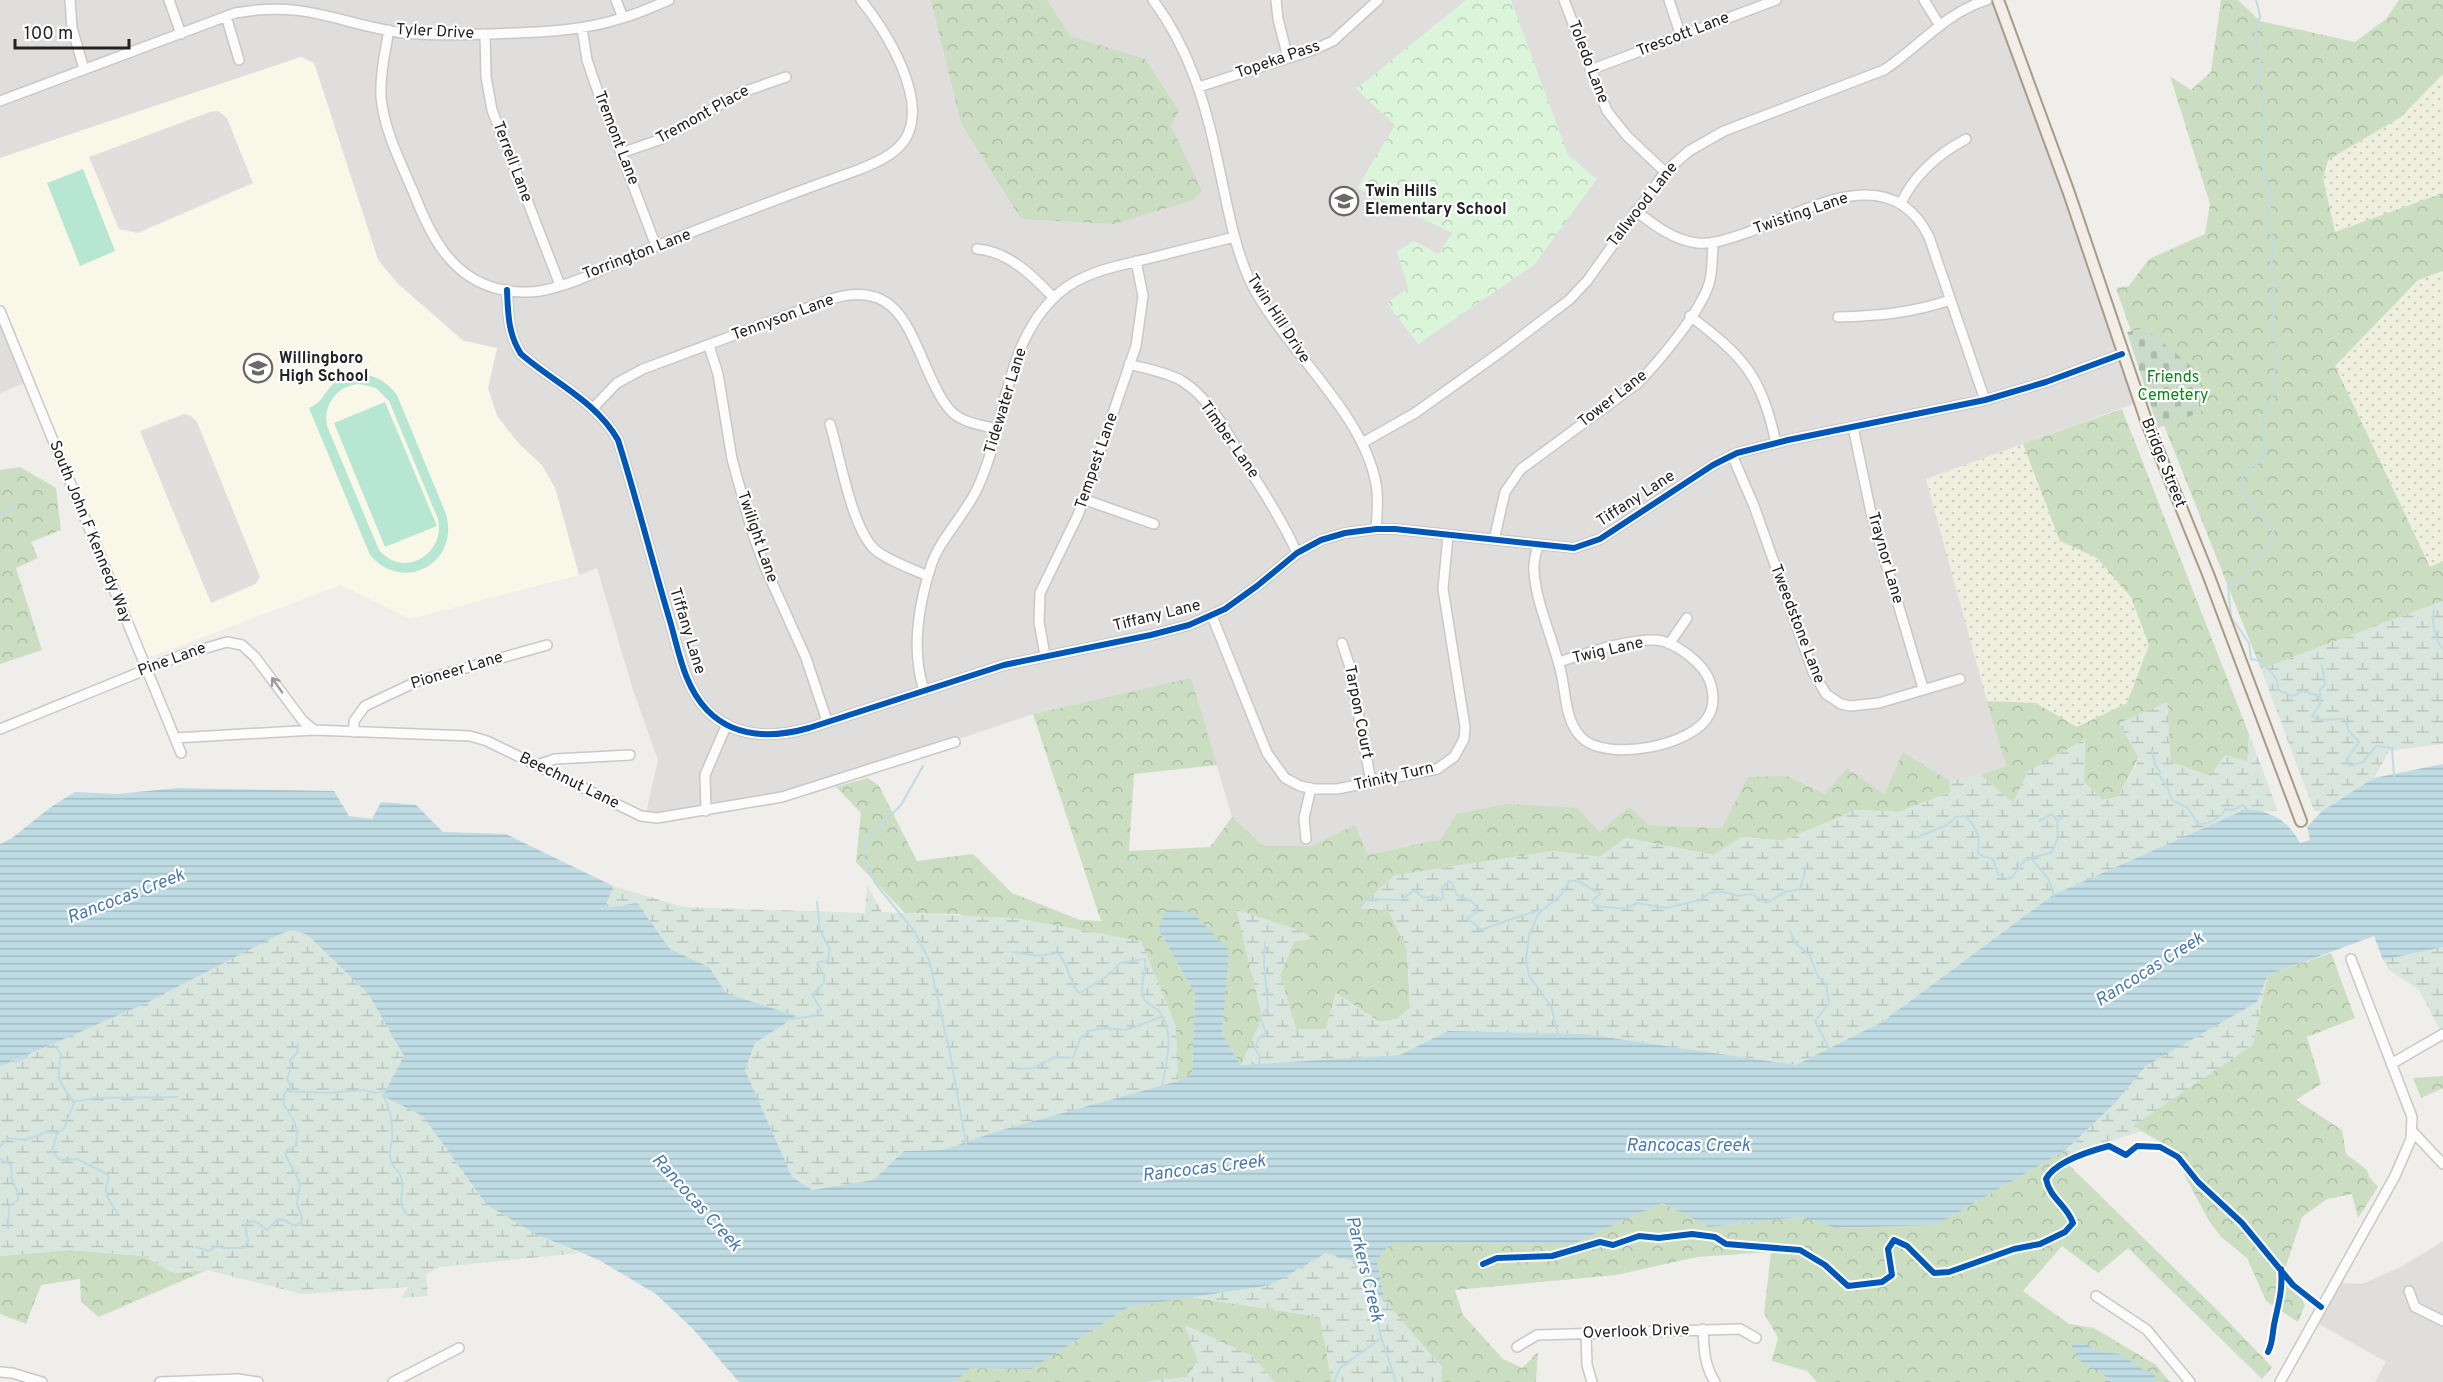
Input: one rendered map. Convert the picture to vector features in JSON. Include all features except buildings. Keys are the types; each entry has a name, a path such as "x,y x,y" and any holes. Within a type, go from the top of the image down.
{"main road":[{"name":"Bridge Street","path":"1998,0 2069,194 2122,354 2301,821"}],"street":[{"path":"70,0 72,28 84,69"},
{"path":"169,0 181,34"},
{"path":"616,0 623,18"},
{"name":"Tyler Drive","path":"0,101 226,16 262,6 293,2 389,30 429,35 536,33 582,28 623,18 669,0"},
{"name":"Torrington Lane","path":"389,30 382,68 383,108 427,226 446,256 462,272 491,286 529,292 560,285 868,166 888,156 903,143 912,125 910,96 888,38 861,0"},
{"name":"Twin Hill Drive","path":"1153,0 1181,45 1198,87 1235,237 1245,268 1258,296 1362,443 1376,483 1376,529"},
{"path":"1276,0 1288,58"},
{"name":"Topeka Pass","path":"1198,87 1288,58 1333,40 1378,0"},
{"name":"Toledo Lane","path":"1564,0 1601,100 1613,120 1665,172"},
{"path":"1669,0 1681,36"},
{"name":"Trescott Lane","path":"1590,70 1776,0"},
{"path":"1924,0 1940,26"},
{"name":"Tallwood Lane","path":"1362,443 1415,413 1559,308 1587,281 1665,172 1689,150 1724,131 1884,70 1965,8 1987,0"},
{"path":"226,16 239,60"},
{"name":"Tremont Lane","path":"582,28 590,69 656,246"},
{"name":"Terrell Lane","path":"485,34 485,67 492,110 560,285"},
{"name":"Tremont Place","path":"621,153 659,140 740,93 786,77"},
{"path":"1901,203 1924,169 1937,157 1966,139"},
{"name":"Twisting Lane","path":"1636,211 1679,238 1697,243 1713,243 1846,196 1877,195 1901,203 1912,211 1925,227 1985,400"},
{"name":"Tidewater Lane","path":"924,690 917,671 916,647 928,576 933,560 979,485 1025,337 1036,317 1054,298 1078,280 1121,264 1235,237"},
{"name":"Tower Lane","path":"1494,540 1505,492 1521,469 1638,383 1654,366 1700,303 1712,268 1713,243"},
{"path":"976,249 1002,256 1031,273 1054,298"},
{"name":"Tempest Lane","path":"1045,655 1039,622 1040,593 1074,525 1138,335 1143,288 1136,261"},
{"name":"Tiffany Lane","path":"507,290 511,333 521,354 593,408 612,429 618,440 688,680 700,703 727,724 742,731 769,735 796,731 962,677 1045,655 1151,635 1212,616 1247,594 1297,553 1332,535 1376,529 1574,548 1600,539 1732,455 1776,442 1985,400 2034,386 2122,354"},
{"name":"Tennyson Lane","path":"593,408 624,378 831,299 852,294 871,294 888,303 901,317 940,396 952,412 966,421 996,429"},
{"path":"1838,317 1895,314 1922,309 1950,300"},
{"name":"South John F Kennedy Way","path":"0,311 3,330 181,753"},
{"path":"1690,316 1730,348 1749,370 1769,411 1776,442"},
{"name":"Twilight Lane","path":"709,345 718,374 732,459 753,535 810,668 827,721"},
{"name":"Timber Lane","path":"1129,364 1173,376 1200,397 1227,433 1273,504 1297,553"},
{"path":"830,424 854,512 865,538 877,552 928,576"},
{"name":"Traynor Lane","path":"1853,427 1871,513 1923,688"},
{"name":"Tweedstone Lane","path":"1732,455 1754,506 1790,611 1820,688 1833,700 1850,706 1879,703 1923,688 1960,679"},
{"path":"1083,499 1154,524"},
{"name":"Trinity Turn","path":"1212,616 1268,753 1285,778 1300,786 1337,789 1437,769 1454,757 1464,739 1465,728 1443,589 1448,536"},
{"name":"Twig Lane","path":"1538,544 1534,578 1559,662 1570,721 1582,739 1604,749 1643,748 1664,743 1692,732 1705,722 1712,708 1712,685 1704,670 1686,654 1658,640 1625,644 1559,662"},
{"path":"1669,644 1687,618"},
{"name":"Pine Lane","path":"0,729 146,669 203,648 235,642 255,657 303,721 314,730"},
{"name":"Tarpon Court","path":"1342,643 1349,664 1371,782"},
{"name":"Pioneer Lane","path":"354,732 354,721 365,706 416,682 547,645"},
{"path":"706,811 705,775 727,724"},
{"name":"Beechnut Lane","path":"175,738 314,730 470,736 487,741 645,817 664,818 782,797 955,742"},
{"path":"537,765 555,759 630,755"},
{"path":"1305,839 1304,818 1311,788"},
{"path":"2280,1382 2394,1176 2413,1132 2412,1117 2351,959"},
{"path":"2391,1064 2443,1034"},
{"path":"2413,1132 2443,1164"},
{"path":"2409,1291 2415,1306 2443,1321"},
{"path":"2096,1296 2147,1330 2190,1382"},
{"path":"1703,1329 1707,1366 1715,1382"},
{"name":"Overlook Drive","path":"1517,1347 1537,1335 1740,1329 1756,1338"},
{"path":"1586,1334 1587,1365 1592,1382"},
{"path":"393,1382 459,1348"},
{"path":"0,1372 12,1373 42,1382"},
{"path":"160,1382 238,1379 258,1382"}],"shaded area":[{"path":"0,0 1998,0 2139,402 1926,479 2006,766 1980,775 1950,781 1903,752 1884,795 1825,794 1787,776 1723,828 1649,825 1599,832 1456,814 1441,839 1368,855 1355,826 1312,846 1264,846 1232,817 1191,679 1033,714 816,787 645,817 658,760 633,690 597,568 579,575 555,488 497,416 488,388 497,348 464,341 398,284 378,260 314,63 301,57 0,158"},
{"name":"Willingboro High School","path":"301,57 314,63 378,260 398,284 463,341 497,348 488,388 497,416 517,442 542,465 555,488 579,575 410,619 341,585 142,660 0,311 0,158"},
{"path":"218,111 227,118 253,183 138,233 119,229 89,157"},
{"path":"1360,272 1372,286 1367,287 1378,302 1383,299 1401,325 1350,362 1311,308"},
{"path":"0,311 29,381 0,393"},
{"path":"184,414 191,416 197,422 260,577 256,584 211,603 140,431"},
{"path":"2443,1241 2443,1382 2375,1382 2386,1362 2319,1324 2341,1283 2362,1284 2401,1267"}],"green space":[{"path":"931,0 1047,0 1070,36 1145,59 1179,111 1171,126 1202,191 1194,200 1113,224 1021,219 961,123"},
{"path":"1466,0 1511,0 1568,155 1597,179 1534,265 1418,344 1387,303 1408,288 1397,252 1413,241 1439,254 1452,233 1357,188 1395,125 1356,89"},
{"path":"2221,0 2238,0 2260,21 2355,42 2386,19 2399,0 2443,0 2443,74 2401,117 2328,160 2323,178 2335,232 2443,193 2443,271 2418,280 2335,366 2430,567 2443,561 2443,601 2261,669 2165,428 2116,288 2129,286 2149,259 2205,234 2210,204 2170,76 2191,90 2211,72"},
{"path":"2443,74 2443,193 2335,233 2323,178 2328,160 2401,117"},
{"path":"83,169 115,251 80,266 47,183"},
{"path":"2443,271 2443,561 2431,567 2335,366 2418,280"},
{"name":"Friends Cemetery","path":"2145,328 2199,373 2201,412 2158,428 2127,332"},
{"path":"360,374 376,378 389,386 397,395 446,514 448,531 445,547 437,559 426,568 412,572 398,572 383,566 370,555 309,408 321,400 339,379","holes":["359,384 376,388 389,401 438,519 439,531 436,542 429,552 411,562 400,563 389,559 379,550 327,426 327,410 338,392 351,385"]},
{"path":"385,402 437,526 385,547 334,423"},
{"path":"2122,409 2249,734 2248,762 2210,776 2170,762 2167,702 2118,797 2102,800 2084,782 2085,740 2013,803 1980,775 2006,766 1987,701 2036,703 2077,727 2127,703 2149,645 2131,597 2097,558 2060,541 2023,444"},
{"path":"2023,444 2060,541 2097,558 2131,597 2149,644 2127,703 2077,727 2036,703 1987,701 1926,479"},
{"path":"20,467 56,488 61,530 31,542 38,558 16,568 42,650 0,664 0,470"},
{"path":"2443,601 2443,744 2389,751 2374,778 2322,811 2314,811 2261,669"},
{"path":"1191,678 1217,765 1134,774 1129,851 1210,847 1232,817 1264,846 1312,846 1355,825 1368,855 1441,839 1456,814 1507,804 1578,808 1599,832 1629,807 1649,825 1722,828 1748,777 1787,776 1825,794 1847,768 1884,794 1903,752 1950,781 1951,792 1899,812 1856,810 1783,841 1743,837 1713,855 1626,838 1600,857 1552,851 1359,908 1388,910 1407,949 1410,1008 1397,1019 1380,1022 1336,993 1326,1029 1296,1029 1280,975 1294,941 1311,939 1237,909 1263,1017 1241,1065 1222,1034 1228,950 1158,929 1195,994 1192,1074 1178,1081 1175,1026 959,914 905,913 856,862 861,813 836,787 868,778 879,786 917,861 973,854 1012,893 1080,920 1101,921 1033,714"},
{"path":"2167,702 2171,762 2210,776 2225,755 2247,761 2249,734 2278,811 2266,811 2053,895 1882,1022 1796,1065 1585,1034 1448,1031 1400,1055 1241,1065 1262,1017 1236,909 1304,932 1312,939 1294,941 1280,975 1296,1029 1326,1029 1336,993 1380,1022 1397,1019 1410,1008 1407,949 1388,910 1358,908 1395,875 1552,851 1599,857 1626,838 1713,855 1743,837 1783,841 1856,810 1899,812 1951,792 1950,781 1980,775 2013,803 2028,771 2085,739 2084,782 2102,800 2118,797 2139,759 2119,723"},
{"path":"867,885 882,912 1016,918 1141,941 1176,1026 1178,1081 998,1131 943,1150 904,1151 873,1180 812,1190 792,1178 745,1070 755,1043 795,1016 726,993 709,967 670,949 637,903 604,908 613,886 684,907 865,913"},
{"path":"292,930 308,935 369,995 404,1056 384,1096 423,1115 486,1204 535,1234 579,1253 440,1267 426,1274 428,1296 401,1298 408,1287 302,1294 207,1270 173,1273 145,1256 69,1250 0,1256 0,1067 30,1055"},
{"path":"2443,947 2443,1028 2440,1030 2419,990 2389,970 2383,960"},
{"path":"2331,953 2355,1018 2307,1037 2321,1084 2296,1100 2342,1130 2346,1154 2367,1170 2369,1177 2378,1187 2358,1218 2352,1194 2327,1199 2302,1217 2285,1269 2305,1305 2298,1322 2266,1301 2247,1258 2221,1237 2209,1221 2185,1176 2177,1151 2132,1126 2252,1045 2268,975"},
{"path":"2268,975 2253,1045 2133,1126 2142,1131 2069,1155 2066,1151 2115,1103 2146,1066 2257,1002"},
{"path":"2443,1076 2443,1088 2421,1098 2413,1078"},
{"path":"2066,1150 2070,1166 2272,1367 2262,1379 2128,1248 2098,1273 2062,1246 2023,1291 2069,1324 2094,1328 2156,1365 2170,1382 1817,1382 1807,1371 1772,1361 1778,1338 1764,1313 1771,1252 1697,1257 1616,1275 1455,1290 1463,1315 1503,1359 1522,1368 1538,1352 1536,1382 1441,1382 1442,1367 1385,1303 1377,1260 1391,1243 1573,1244 1662,1203 1709,1227 1801,1217 1835,1228 1936,1225"},
{"path":"69,1250 145,1256 173,1273 207,1270 99,1317 81,1302 80,1279 41,1285 26,1324 0,1314 0,1256"},
{"path":"1326,1252 1351,1260 1442,1368 1441,1382 1332,1382 1320,1317 1190,1297 1271,1285"},
{"path":"1190,1297 1320,1317 1332,1382 1274,1382 1252,1356 1186,1326 1198,1361 1187,1377 1144,1382 955,1382 969,1368 1032,1369 1129,1307"},
{"path":"1185,1326 1252,1356 1274,1382 1144,1382 1187,1377 1198,1361"}],"water":[{"name":"Rancocas Creek","path":"2443,764 2443,947 2383,960 2374,936 2268,975 2257,1002 2146,1066 2115,1103 2066,1150 1936,1225 1835,1228 1801,1217 1709,1227 1662,1203 1573,1244 1391,1243 1377,1260 1385,1303 1351,1260 1326,1253 1271,1285 1129,1307 1032,1369 970,1368 955,1382 739,1382 693,1329 656,1294 599,1260 535,1234 486,1204 423,1116 383,1096 404,1056 369,995 308,935 292,930 276,936 146,1003 0,1067 0,844 12,838 51,807 75,792 117,794 178,788 334,791 349,816 372,819 381,802 416,805 443,832 506,834 613,886 605,908 637,903 670,949 709,967 726,993 796,1016 755,1043 745,1070 792,1177 812,1190 873,1180 904,1151 943,1150 998,1131 1178,1081 1192,1074 1195,994 1158,929 1167,909 1193,913 1229,950 1222,1034 1241,1065 1400,1055 1448,1031 1585,1034 1796,1065 1882,1022 2053,895 2247,809 2264,812 2285,823 2300,843 2310,840 2307,827 2322,811 2374,778"},
{"path":"2078,1341 2098,1350 2122,1355 2142,1369 2155,1374 2155,1382 2112,1382 2099,1371 2081,1362 2072,1347"}],"waterway":[{"path":"2256,0 2260,16 2255,36 2261,62 2257,82 2261,92 2264,120 2263,173 2271,190 2270,206 2265,221 2273,241 2270,274 2277,284 2269,296 2275,307 2271,329 2279,354 2274,373 2277,390 2267,403 2263,422 2262,432 2266,455 2258,463 2245,470 2242,486 2249,502 2274,534 2246,574 2228,586 2231,617 2249,643 2251,659 2263,662 2277,680 2278,690 2292,696 2303,691 2319,696"},
{"path":"0,516 18,504"},
{"path":"2434,611 2435,631 2443,649"},
{"path":"2322,666 2325,684 2320,690 2320,704 2312,716 2317,720 2343,719 2346,721 2348,730 2359,742 2347,759 2349,766 2363,762 2376,746 2392,748 2394,776"},
{"path":"2152,751 2159,775 2167,786 2172,800 2188,808 2198,824 2214,820 2225,809 2233,810 2243,805 2248,810"},
{"path":"923,766 901,805 868,838 864,859 875,883 915,932 929,960 950,1053 966,1144"},
{"path":"2039,821 2052,814 2057,821"},
{"path":"1915,838 1947,825 1956,817 1964,816 1972,823 1979,837 1978,853 1993,859 1998,874 2007,879 2012,877 2025,860 2052,852 2058,838 2057,821 2062,818 2062,815"},
{"path":"2031,858 2049,880 2054,896"},
{"path":"1558,1034 1551,1006 1529,976 1526,959 1529,936 1538,914 1562,894 1569,881 1578,881 1601,893 1592,901 1596,906 1626,909 1637,903 1667,908 1700,900 1709,893 1724,892 1738,896 1751,894 1767,903 1785,892 1800,889 1806,868"},
{"path":"1360,907 1367,899 1401,900 1415,890 1423,898 1433,896 1441,900 1442,888 1449,881 1457,895 1470,900 1475,905 1477,912 1467,918 1481,930 1540,910"},
{"path":"791,1019 815,1016 821,1010 813,996 824,983 824,974 817,964 828,961 830,949 820,931 817,902"},
{"path":"1791,932 1794,942 1810,956 1818,977 1826,984 1829,1003 1815,1021 1830,1050"},
{"path":"1259,1065 1260,1057 1255,1049 1258,1039 1266,1033 1260,1017 1268,1007 1264,964 1265,942"},
{"path":"1013,952 1037,956 1058,953 1079,993 1106,976 1120,963 1145,959 1143,996 1159,1011 1167,1028 1168,1048 1162,1087"},
{"path":"1018,1069 1033,1068 1055,1057 1073,1058 1080,1039 1090,1031 1103,1028 1126,1030 1161,1017"},
{"path":"0,1147 8,1138 25,1140 46,1132 58,1133 64,1128 74,1103 60,1081 61,1054 53,1044"},
{"path":"290,1091 291,1086 287,1079 291,1067 290,1060 297,1053 298,1044"},
{"path":"11,1061 16,1062 28,1056"},
{"path":"196,1247 209,1251 218,1245 222,1248 244,1248 248,1241 245,1225 250,1221 257,1222 267,1230 278,1219 295,1226 301,1223 302,1218 297,1204 300,1183 285,1154 288,1149 296,1146 297,1139 295,1124 284,1105 284,1095 287,1091 326,1093 364,1090 376,1093 388,1089"},
{"path":"385,1091 383,1095 390,1111 392,1127 390,1158 401,1177 403,1186 401,1201 408,1216"},
{"path":"73,1102 95,1098 177,1097"},
{"path":"57,1133 52,1152 60,1160 77,1159 107,1174 107,1195 119,1215"},
{"path":"0,1159 11,1165 12,1181 18,1192 18,1200 9,1206 8,1229"},
{"name":"Parkers Creek","path":"1365,1276 1366,1284 1375,1301 1379,1330 1396,1382"},
{"path":"1334,1382 1340,1368 1381,1338"}],"cycle path":[{"path":"507,290 511,331 521,354 586,403 609,426 618,440 680,656 699,701 718,720 755,734 782,733 809,728 1004,665 1189,625 1225,609 1297,553 1321,540 1345,533 1395,529 1574,548 1600,539 1713,465 1737,453 1788,440 1985,400 2046,382 2122,354"},
{"path":"1483,1264 1497,1258 1552,1256 1600,1242 1613,1245 1639,1236 1659,1238 1692,1234 1715,1237 1726,1244 1800,1250 1825,1265 1848,1286 1882,1282 1892,1275 1888,1249 1894,1240 1907,1246 1934,1273 1949,1272 2014,1249 2040,1244 2065,1232 2073,1223 2067,1211 2051,1192 2046,1179 2065,1162 2109,1146 2126,1155 2137,1146 2160,1147 2178,1157 2198,1182 2242,1223 2293,1285 2321,1307"},
{"path":"2268,1352 2280,1298 2281,1269"}],"place":[{"name":"Twin Hills Elementary School","path":"1344,201"},
{"name":"Willingboro High School","path":"258,368"}]}
